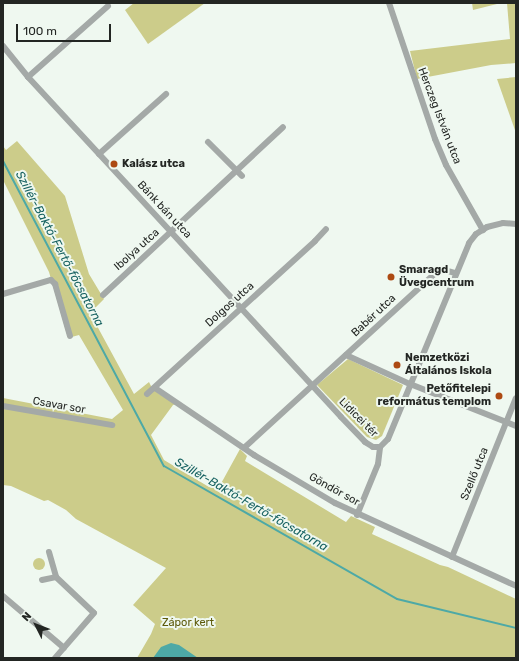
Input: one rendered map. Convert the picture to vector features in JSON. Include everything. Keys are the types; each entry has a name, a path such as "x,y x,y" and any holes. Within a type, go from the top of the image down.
{"street":[{"name":"Herczeg István utca","path":"389,3 434,139 446,165 482,230"},
{"path":"28,76 108,6"},
{"name":"Bánk bán utca","path":"3,46 28,76 313,385"},
{"path":"100,154 166,94"},
{"name":"Ibolya utca","path":"103,294 283,128"},
{"path":"208,142 242,176"},
{"path":"482,230 503,223 516,224"},
{"name":"Dolgos utca","path":"147,394 242,309 326,230"},
{"name":"Lidicei tér","path":"313,385 365,442 373,447 380,447 388,439 455,273 469,243 482,230"},
{"name":"Babér utca","path":"346,355 438,271 444,270 455,273"},
{"path":"3,294 51,280 55,284 70,336"},
{"path":"245,447 346,355 410,384 516,426"},
{"name":"Göndör sor","path":"155,388 261,459 357,515 516,586"},
{"name":"Szellő utca","path":"452,557 516,398"},
{"name":"Csavar sor","path":"3,406 112,425"},
{"path":"357,515 378,464 380,447"},
{"path":"49,552 56,576 94,613 55,658"},
{"path":"42,580 56,576"},
{"path":"3,596 64,648"}],"green space":[{"path":"134,3 205,3 148,44 125,10"},
{"path":"472,3 501,3 473,10"},
{"path":"507,3 516,3 516,63 491,65 417,79 410,51 510,39"},
{"path":"516,77 516,133 497,79"},
{"name":"Zápor kert","path":"17,141 65,196 89,274 104,299 90,313 134,394 149,382 152,388 159,394 176,404 173,405 151,435 164,460 209,487 218,489 240,449 247,456 245,461 346,522 351,516 375,527 372,534 516,599 516,658 137,658 155,624 133,605 166,568 76,519 66,510 48,500 44,501 11,486 3,485 3,398 112,419 123,410 79,335 68,338 49,272 3,180 3,146 6,150"},
{"path":"348,359 403,385 382,436 376,440 367,437 317,385"},
{"path":"37,558 41,558 45,564 41,570 37,570 33,566 33,562"}],"water":[{"path":"171,643 179,645 198,658 153,658 161,647"}],"waterway":[{"name":"Szillér-Baktó-Fertő-főcsatorna","path":"3,161 164,466 397,599 516,628"}],"place":[{"name":"Kalász utca","path":"114,164"},
{"name":"Smaragd Üvegcentrum","path":"391,277"},
{"name":"Nemzetközi Általános Iskola","path":"397,365"},
{"name":"Petőfitelepi református templom","path":"499,396"}]}
